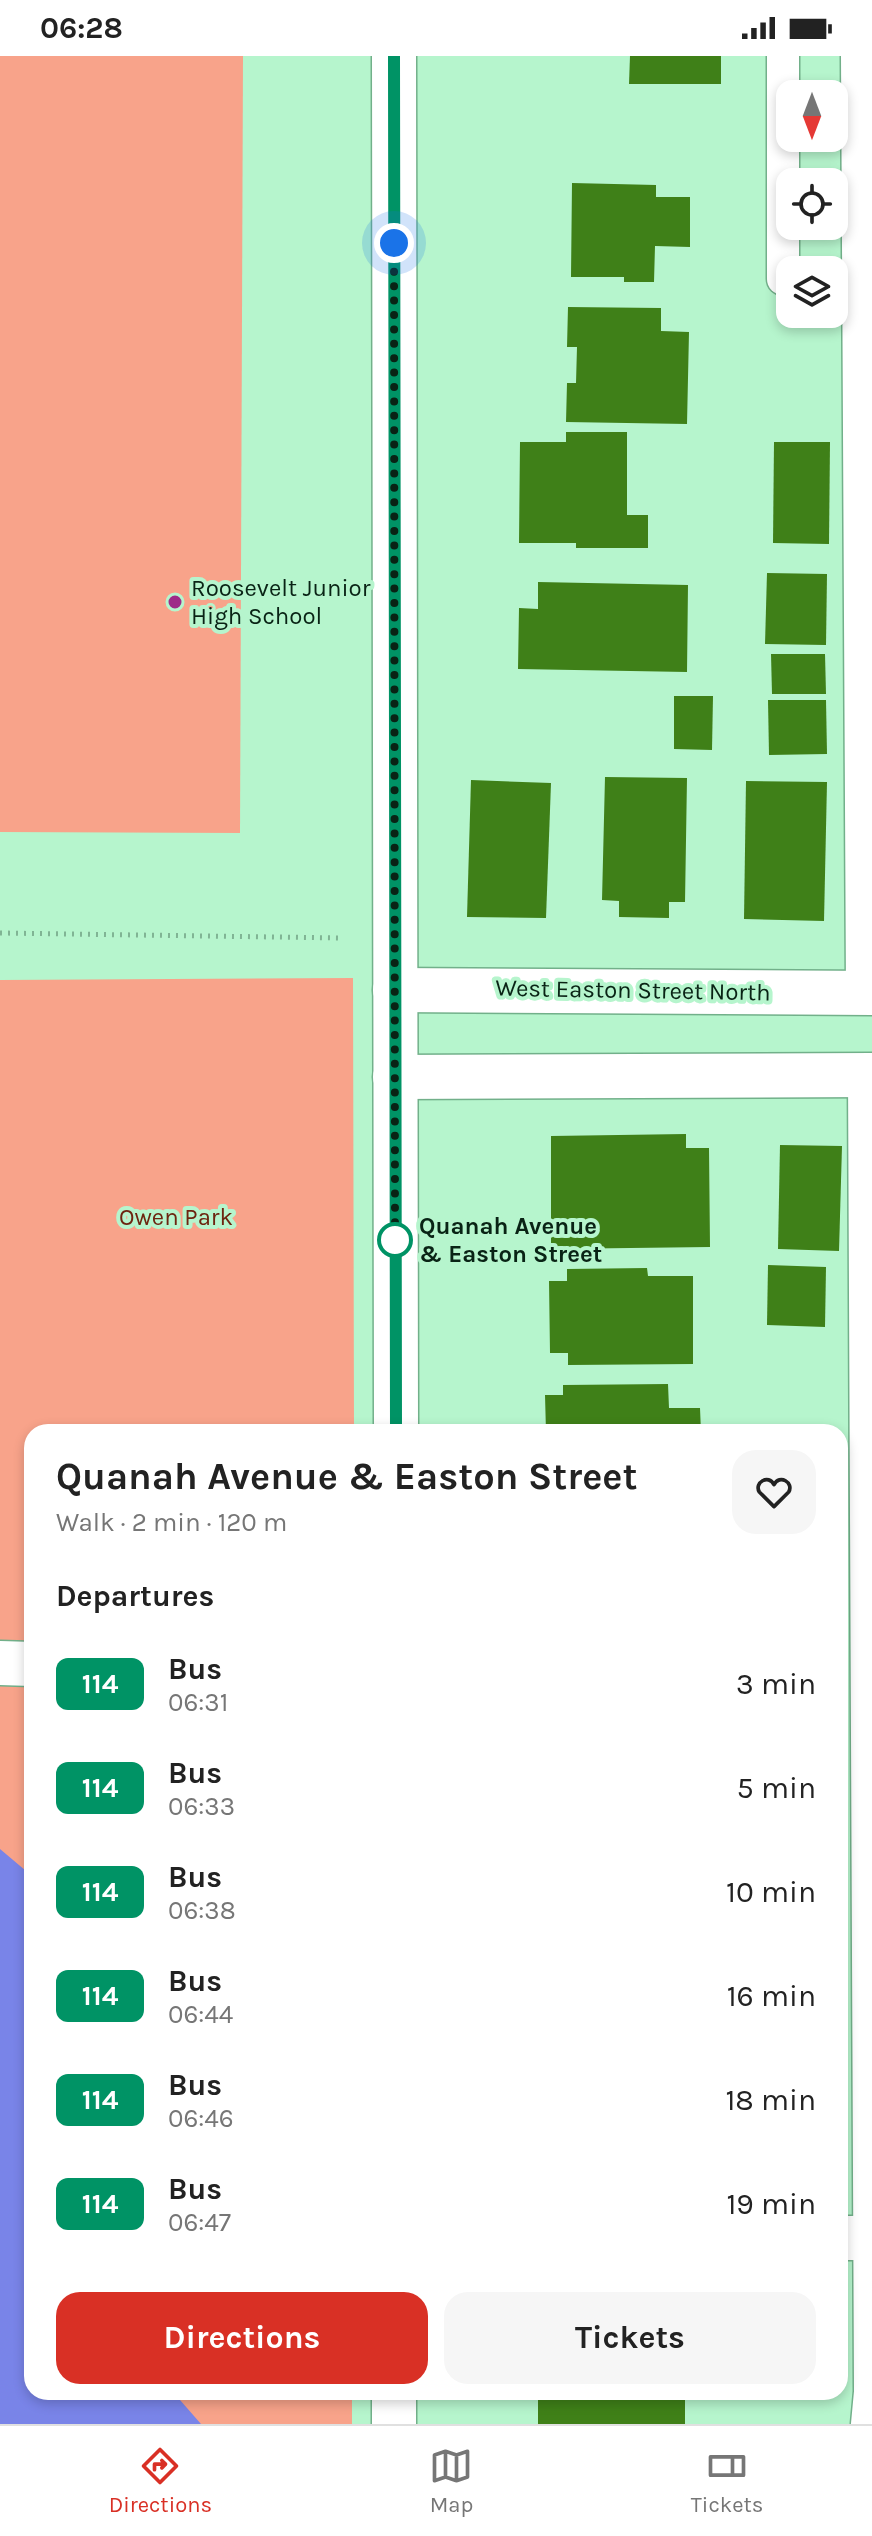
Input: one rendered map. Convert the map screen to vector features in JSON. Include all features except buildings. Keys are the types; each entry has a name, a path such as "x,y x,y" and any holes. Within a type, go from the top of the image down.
{"street":[{"path":"394,56 396,1424"},
{"name":"West Easton Street North","path":"395,990 867,993"},
{"path":"395,1077 868,1075"},
{"path":"0,1663 24,1664"},
{"path":"394,2400 394,2424"}],"lane":[{"path":"783,56 783,256"},
{"path":"857,56 867,993"},
{"path":"867,2424 870,2392 860,2238 868,1075"}],"path":[{"path":"0,933 356,938"}],"green space":[{"path":"0,56 243,56 240,833 0,832"},
{"name":"Owen Park","path":"353,978 354,1424 24,1424 24,2400 352,2400 352,2424 0,2424 0,980"}],"water":[{"path":"0,1849 24,1869 24,2400 180,2400 201,2424 0,2424"}],"bus line":[{"name":"114","path":"394,56 396,1424"}],"place":[{"name":"Roosevelt Junior High School","path":"175,602"},
{"name":"Quanah Avenue & Easton Street","path":"395,1240"}],"route":[{"path":"394,243 395,1240"}]}
